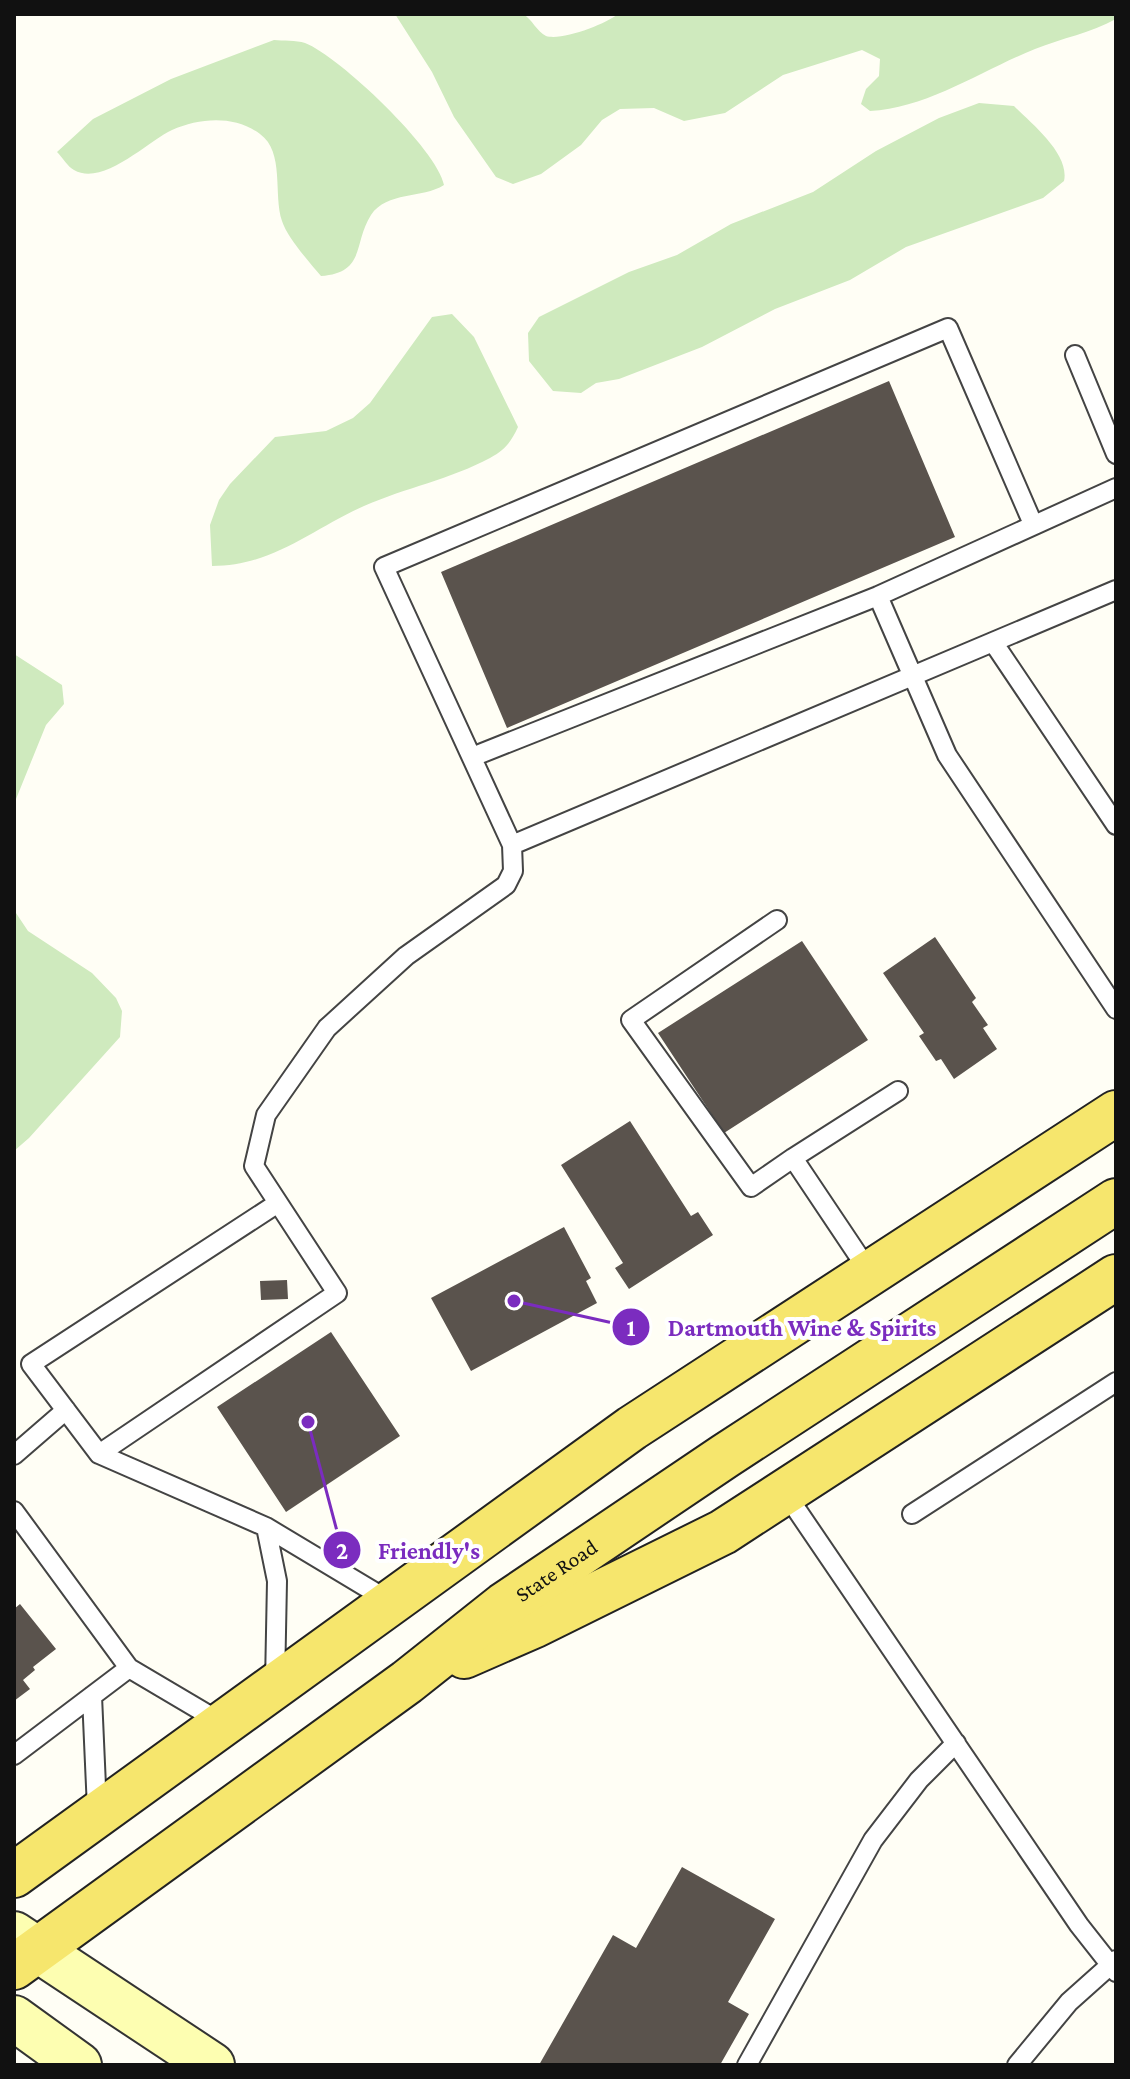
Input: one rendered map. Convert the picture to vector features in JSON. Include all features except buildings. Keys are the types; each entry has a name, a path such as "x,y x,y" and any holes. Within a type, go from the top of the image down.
{"main road":[{"path":"14,1875 632,1428 1116,1113"},
{"name":"State Road","path":"22,1950 407,1682 504,1605 1116,1201"},
{"path":"407,1682 535,1625 723,1532 786,1494 1116,1277"},
{"path":"22,1950 212,2065"},
{"path":"14,2018 79,2065"}],"lane":[{"path":"99,1454 337,1293 254,1166 266,1115 327,1028 406,956 506,885 513,871 512,845 384,567 948,328 1033,524"},
{"path":"1075,355 1116,454"},
{"path":"472,757 878,596 1116,488"},
{"path":"512,845 1116,590"},
{"path":"878,596 947,755 1116,1009"},
{"path":"993,642 1116,825"},
{"path":"777,920 631,1020 751,1187 898,1091"},
{"path":"793,1158 870,1273"},
{"path":"278,1203 31,1364 99,1454 266,1527 391,1602"},
{"path":"912,1514 1116,1382"},
{"path":"14,1455 66,1410"},
{"path":"786,1494 1079,1925 1114,1966 1069,2002 1017,2065"},
{"path":"16,1519 129,1668 222,1723"},
{"path":"266,1527 277,1581 275,1685"},
{"path":"20,1751 129,1668"},
{"path":"92,1696 97,1813"},
{"path":"747,2065 873,1840 919,1780 956,1743"}],"green space":[{"path":"395,14 523,14 543,34 553,37 584,31 618,14 1116,14 1116,19 1035,49 934,96 892,108 870,111 861,104 866,89 879,76 880,59 862,50 783,75 725,113 684,121 654,108 620,109 602,120 581,145 541,174 513,184 496,177 454,117 432,72"},
{"path":"274,40 305,43 362,84 425,150 444,185 378,207 371,215 352,263 345,269 321,276 293,242 279,211 273,152 268,142 250,128 217,120 183,126 111,168 86,174 74,170 57,152 93,119 171,79"},
{"path":"979,103 1014,106 1056,150 1064,171 1064,181 1043,198 906,247 850,280 775,309 702,347 619,379 596,383 581,393 553,391 529,361 528,333 539,317 629,272 677,255 731,224 813,192 876,151 939,118"},
{"path":"452,314 474,337 518,427 507,445 475,465 364,506 273,553 254,560 212,566 210,525 219,500 230,484 275,437 326,431 353,418 370,403 432,317"},
{"path":"14,654 62,685 64,704 46,725 14,804"},
{"path":"14,910 28,931 92,973 116,998 122,1011 120,1037 14,1151"}],"place":[{"name":"Dartmouth Wine & Spirits","path":"514,1301"},
{"name":"Friendly's","path":"308,1422"}]}
